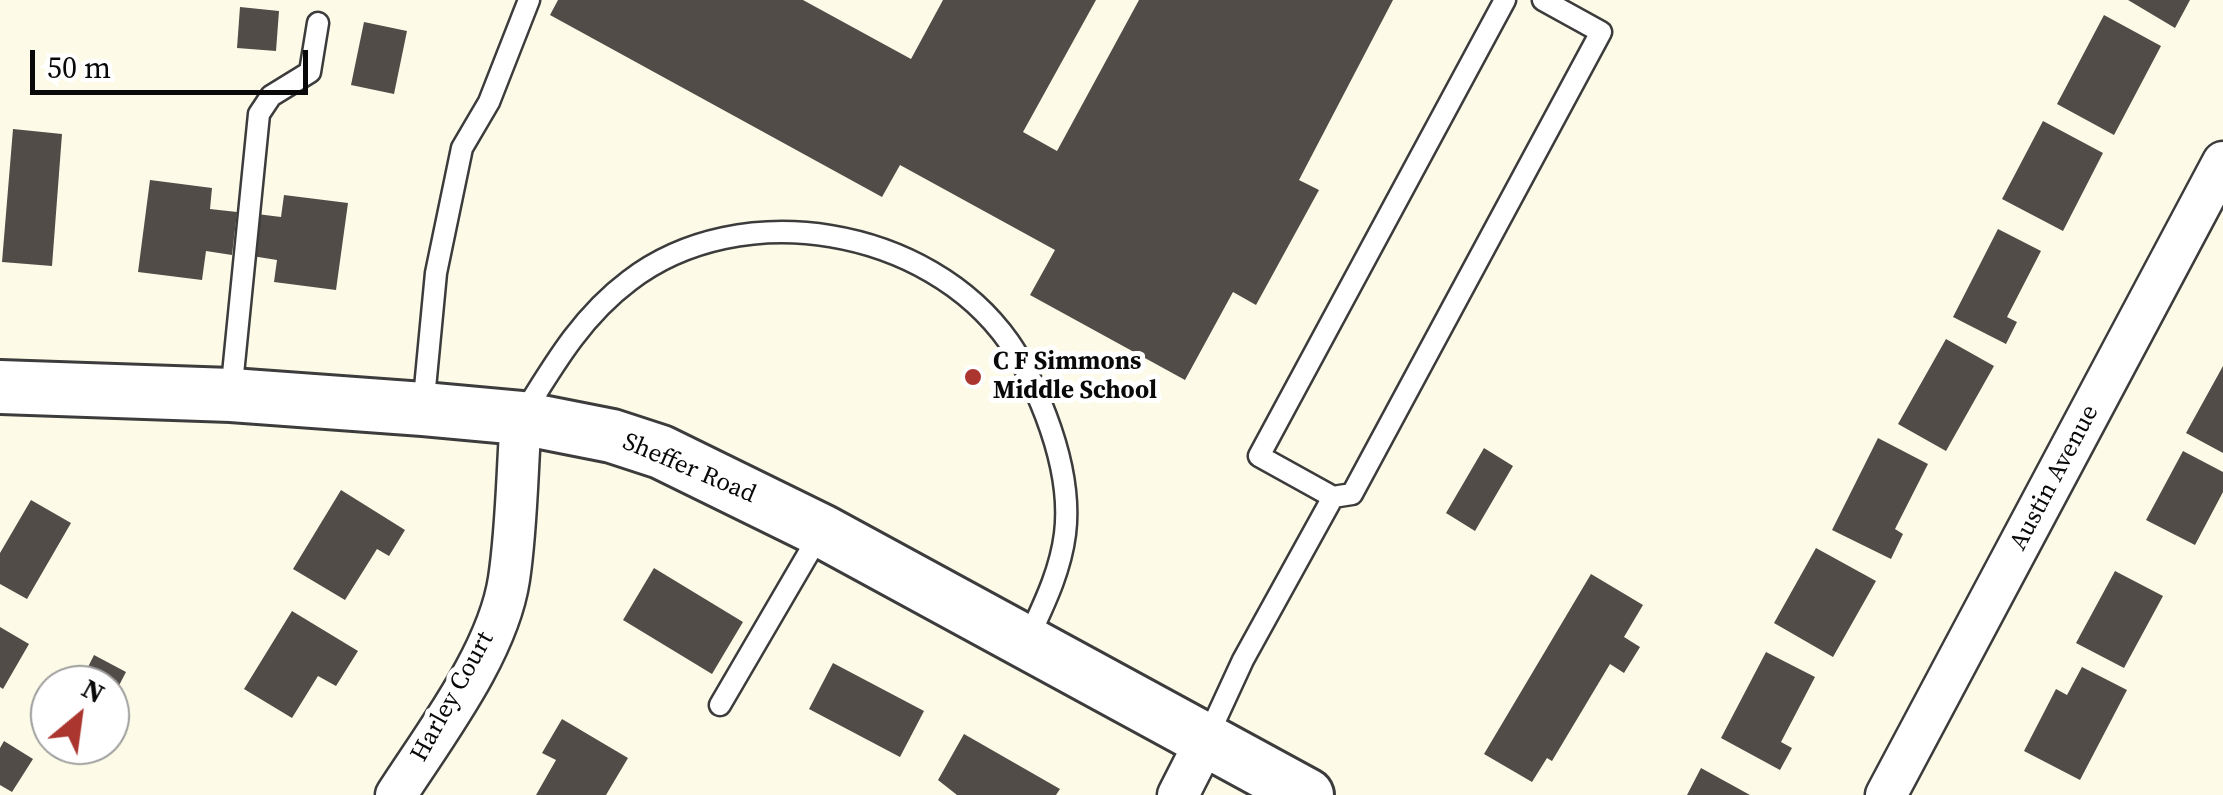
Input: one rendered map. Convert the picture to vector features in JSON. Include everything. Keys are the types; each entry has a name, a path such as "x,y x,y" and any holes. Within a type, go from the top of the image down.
{"street":[{"name":"Austin Avenue","path":"1886,795 2223,162"},
{"name":"Sheffer Road","path":"0,387 232,395 521,418 574,426 661,452 822,531 1308,795"},
{"name":"Harley Court","path":"396,795 454,706 492,632 509,582 521,418"},
{"path":"1178,795 1206,740"}],"lane":[{"path":"423,409 436,273 462,148 489,102 530,0"},
{"path":"1505,0 1259,456 1333,497 1352,494 1601,32 1543,0"},
{"path":"232,395 259,114 272,96 310,72 318,24"},
{"path":"521,418 566,345 594,310 632,278 670,258 712,242 762,233 812,234 866,244 921,265 970,302 1008,340 1033,383 1054,438 1065,485 1065,532 1056,576 1027,642"},
{"path":"1206,740 1243,660 1333,497"},
{"path":"720,705 822,531"}],"building":[{"path":"558,0 803,0 911,59 943,0 1096,0 1023,132 1057,151 1139,0 1393,0 1299,180 1319,190 1256,305 1233,292 1185,380 1030,295 1055,250 900,165 882,197 550,15"},
{"path":"2128,0 2190,0 2175,28"},
{"path":"240,7 279,11 276,51 237,48"},
{"path":"2104,15 2161,46 2114,135 2057,104"},
{"path":"364,22 407,31 394,94 351,85"},
{"path":"2043,121 2103,153 2063,231 2002,199"},
{"path":"13,129 62,134 52,266 2,262"},
{"path":"150,180 212,188 210,209 237,212 232,255 206,251 202,280 138,272"},
{"path":"284,195 348,203 336,290 274,282 277,260 252,256 257,214 281,217"},
{"path":"1998,229 2041,251 2007,317 2017,322 2006,344 1953,317"},
{"path":"1946,339 1994,366 1946,451 1898,424"},
{"path":"2223,366 2223,453 2186,433"},
{"path":"1878,438 1928,464 1895,529 1903,534 1891,559 1832,530"},
{"path":"1484,448 1513,466 1475,531 1446,513"},
{"path":"2183,451 2223,472 2223,492 2195,545 2146,520"},
{"path":"341,490 405,530 389,556 377,549 345,600 293,569"},
{"path":"31,500 71,523 27,599 0,584 0,553"},
{"path":"1816,548 1876,581 1833,657 1774,623"},
{"path":"654,568 743,622 712,674 623,620"},
{"path":"2115,571 2163,596 2124,668 2076,643"},
{"path":"1591,574 1643,605 1624,637 1640,647 1624,673 1610,664 1552,761 1547,758 1532,782 1484,754"},
{"path":"292,611 358,651 336,686 318,676 292,718 244,689"},
{"path":"0,627 29,644 3,689 0,687"},
{"path":"1766,652 1815,677 1781,742 1792,748 1780,770 1721,738"},
{"path":"94,655 113,665 89,665"},
{"path":"833,663 924,711 900,757 809,709"},
{"path":"2082,667 2127,690 2080,780 2024,751 2056,689 2067,695"},
{"path":"562,719 628,758 606,795 536,795 556,760 542,753"},
{"path":"964,734 1060,789 1056,795 957,795 938,780"},
{"path":"4,741 30,757 30,764 12,792 0,785 0,748"},
{"path":"1701,768 1750,795 1687,795"}],"place":[{"name":"C F Simmons Middle School","path":"973,377"}]}
